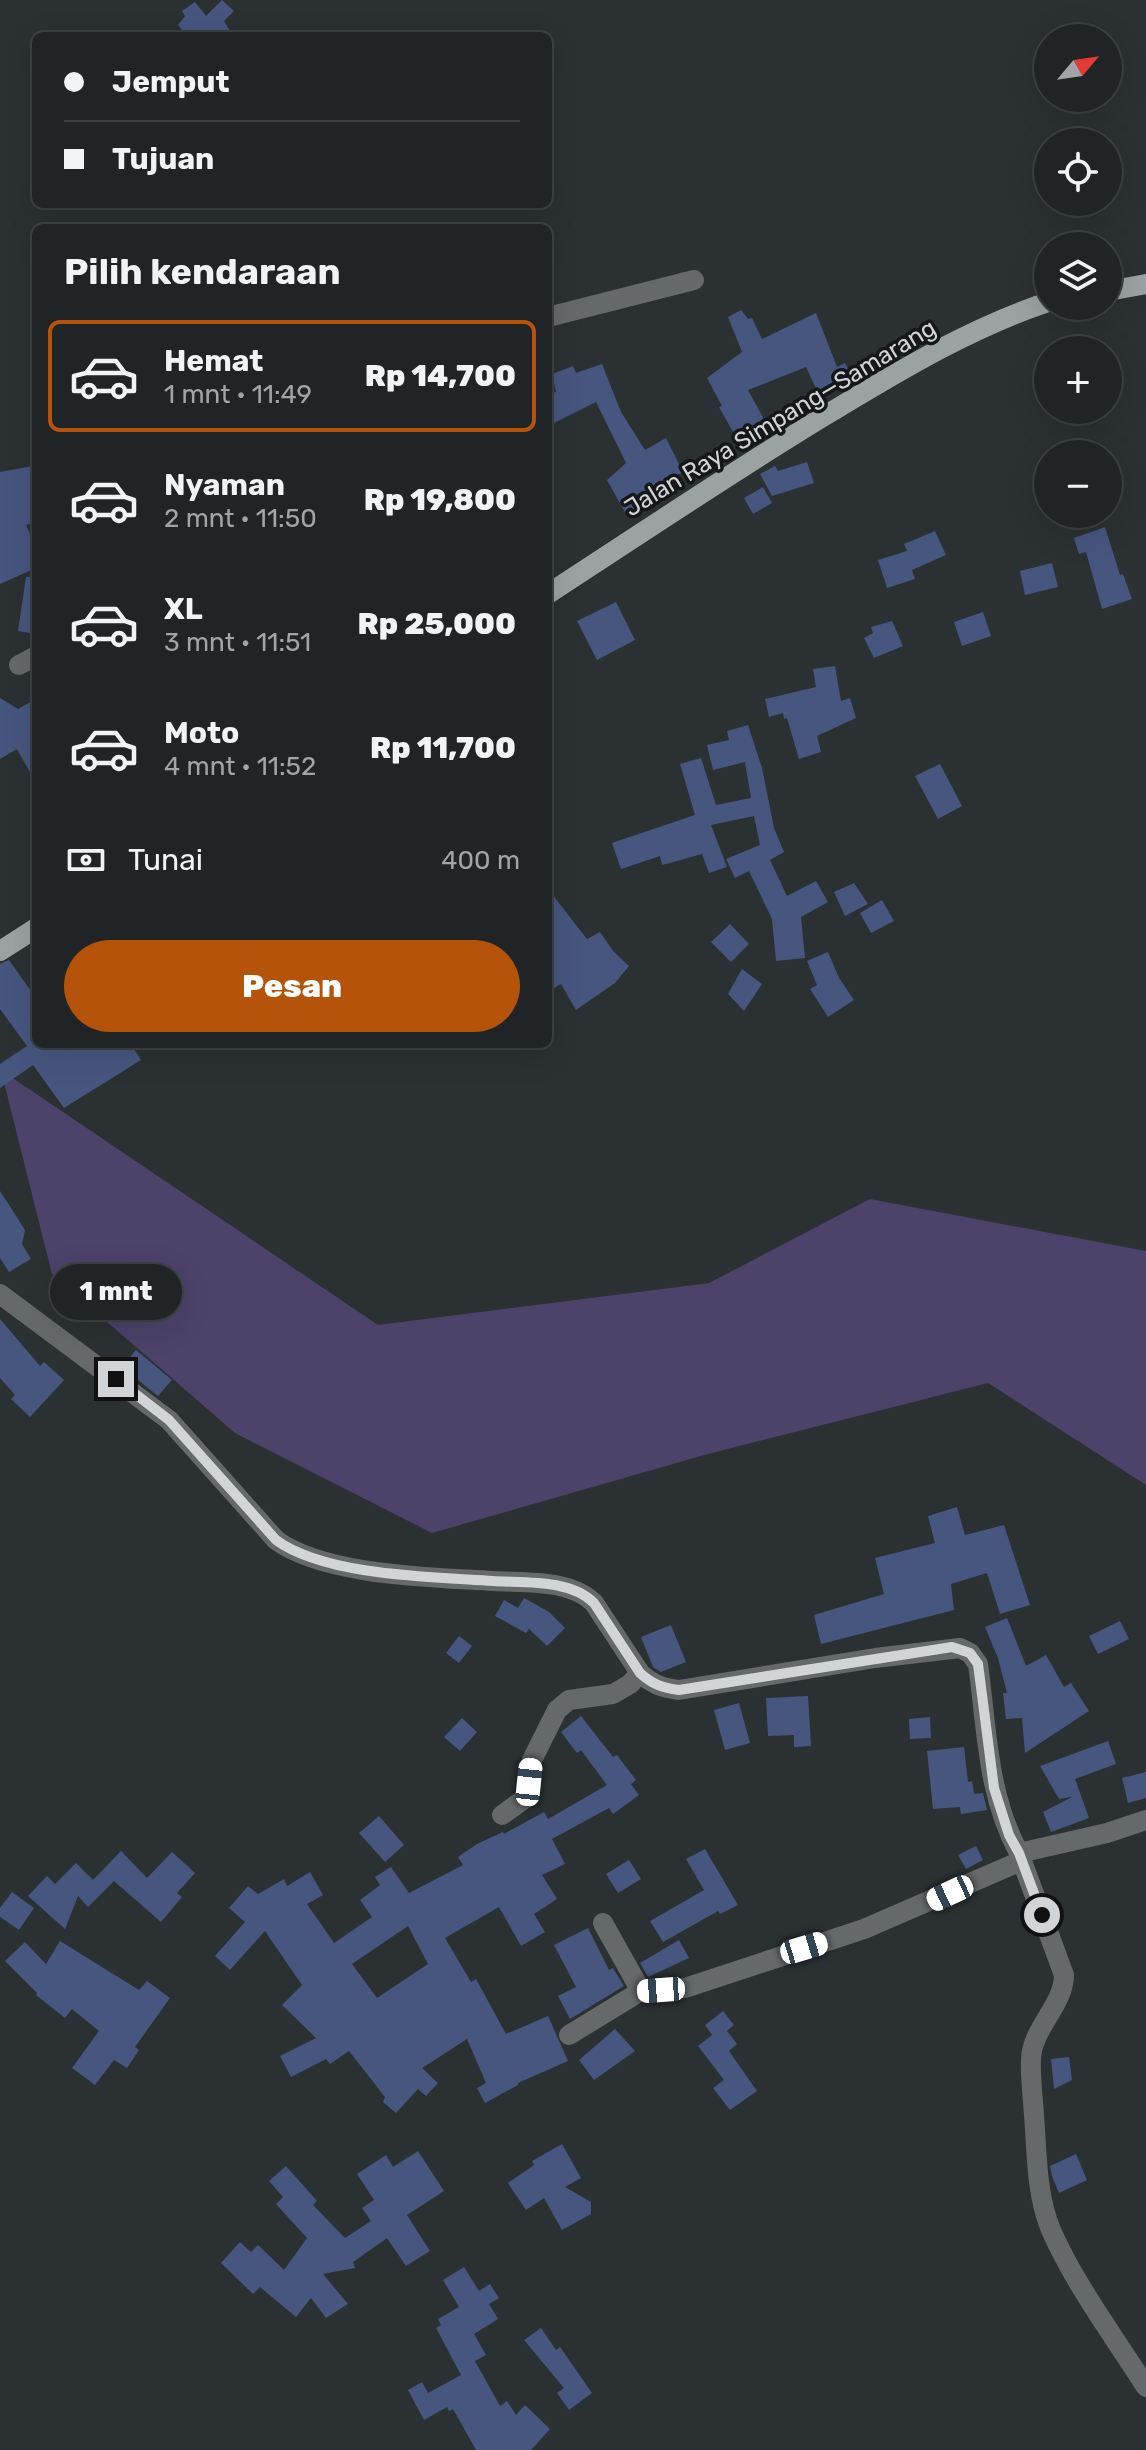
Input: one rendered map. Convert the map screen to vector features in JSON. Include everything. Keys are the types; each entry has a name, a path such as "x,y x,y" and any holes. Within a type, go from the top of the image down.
{"main road":[{"path":"1122,288 1146,284"},
{"name":"Jalan Raya Simpang—Samarang","path":"552,591 784,441 922,357 1005,317 1034,307"},
{"path":"0,951 32,931"}],"street":[{"path":"552,316 694,280"},
{"path":"0,1294 169,1420 276,1540 290,1550 311,1558 397,1575 534,1584 575,1590 594,1603 640,1673 657,1685 679,1690 952,1647 965,1650 978,1664 994,1788 1009,1835 1064,1975 1063,1987 1037,2037 1031,2058 1037,2163 1044,2206 1050,2229 1070,2266 1146,2387"},
{"path":"502,1815 527,1797 532,1760 557,1710 569,1700 613,1694 630,1684 640,1673"},
{"path":"569,2035 641,1991 685,1988 864,1929 903,1915 1020,1857 1146,1820"},
{"path":"603,1923 641,1991"}],"shaded area":[{"path":"1,1070 378,1325 709,1283 870,1199 1146,1251 1146,1485 988,1383 708,1454 432,1533 235,1433 52,1274"}],"building":[{"path":"222,0 234,11 224,21 231,32 184,32 178,25 185,16 182,11 195,2 206,16"},
{"path":"741,310 748,319 752,318 762,339 816,313 837,367 845,363 853,379 820,397 806,367 748,390 766,423 737,439 707,378 742,352 728,317"},
{"path":"602,364 621,412 645,450 666,438 683,472 643,493 646,503 626,514 607,480 626,463 596,402 552,424 552,393 556,392 552,374 573,366 576,373"},
{"path":"807,462 814,483 772,496 760,474 775,466 778,471"},
{"path":"32,466 32,523 26,525 32,538 32,570 0,584 0,472"},
{"path":"763,487 772,503 753,514 744,498"},
{"path":"1105,528 1120,575 1123,574 1132,599 1102,609 1086,552 1079,554 1074,538"},
{"path":"935,531 946,555 912,570 915,579 887,588 878,560 907,551 904,544"},
{"path":"1052,563 1058,587 1025,595 1020,571"},
{"path":"26,577 32,577 32,633 18,631"},
{"path":"616,602 635,640 597,660 577,621"},
{"path":"983,612 991,636 962,646 954,622"},
{"path":"892,621 903,646 874,658 864,638 873,633 871,627"},
{"path":"835,666 841,701 850,698 856,718 817,736 821,752 799,759 787,718 784,719 783,713 769,717 765,699 816,687 813,669"},
{"path":"0,698 18,709 32,701 32,776 17,749 0,759"},
{"path":"748,725 762,768 774,828 784,852 770,860 787,896 816,881 828,902 801,917 805,958 776,961 772,919 749,871 735,878 726,859 760,845 754,816 711,825 727,867 709,873 702,854 662,865 660,856 621,869 612,843 695,815 680,764 701,758 716,805 751,798 745,762 713,770 707,745 729,740 727,731"},
{"path":"940,764 962,806 938,819 915,776"},
{"path":"854,883 868,904 845,916 834,892"},
{"path":"552,894 587,939 600,932 613,951 629,966 615,983 576,1010 561,984 552,990"},
{"path":"882,900 894,921 871,933 860,913"},
{"path":"730,924 749,944 731,962 711,942"},
{"path":"828,952 839,978 854,1000 828,1017 810,989 817,985 807,961"},
{"path":"9,960 32,992 32,1048 134,1048 141,1060 64,1108 33,1065 0,1088 0,1064 27,1046 0,1009 0,964"},
{"path":"742,969 762,984 744,1011 728,994"},
{"path":"0,1191 25,1230 22,1244 31,1259 9,1272 0,1258"},
{"path":"0,1319 40,1366 44,1362 64,1380 30,1417 11,1399 15,1395 0,1378"},
{"path":"136,1350 172,1380 158,1396 122,1367"},
{"path":"957,1507 965,1535 1004,1525 1030,1605 1000,1614 987,1573 951,1584 954,1610 821,1644 814,1615 884,1594 875,1558 935,1543 928,1516"},
{"path":"524,1598 549,1612 565,1628 547,1646 529,1629 526,1633 495,1616 504,1600 518,1608"},
{"path":"1007,1618 1026,1666 1046,1655 1064,1687 1071,1683 1089,1711 1025,1753 1022,1718 1006,1719 1003,1693 1007,1693 998,1658 985,1627"},
{"path":"1120,1621 1129,1639 1098,1654 1089,1636"},
{"path":"671,1625 686,1662 661,1672 653,1667 641,1637"},
{"path":"459,1636 472,1646 459,1663 446,1653"},
{"path":"808,1696 811,1746 794,1747 794,1735 768,1736 766,1698"},
{"path":"739,1703 750,1743 725,1750 714,1710"},
{"path":"581,1716 613,1757 617,1755 636,1780 631,1784 639,1795 613,1814 609,1808 552,1839 565,1864 542,1875 557,1899 534,1914 545,1932 521,1946 499,1907 445,1938 471,1982 476,1979 506,2034 548,2016 568,2061 518,2083 485,2103 477,2088 486,2083 467,2039 422,2068 438,2083 426,2096 418,2089 396,2113 383,2102 385,2097 349,2051 330,2064 326,2059 291,2077 280,2056 316,2038 282,2005 302,1985 265,1931 230,1970 215,1956 245,1922 229,1908 248,1886 258,1894 284,1879 287,1886 310,1872 323,1895 307,1904 334,1943 372,1917 360,1900 380,1885 375,1877 391,1867 409,1893 463,1865 458,1857 477,1844 504,1834 544,1812 548,1819 607,1785 581,1750 577,1753 561,1732","holes":["408,1926 428,1964 377,1998 352,1964"]},
{"path":"930,1717 931,1738 910,1739 909,1719"},
{"path":"462,1718 477,1732 460,1751 444,1737"},
{"path":"1108,1741 1116,1764 1075,1779 1089,1818 1051,1832 1043,1812 1072,1797 1059,1799 1040,1766"},
{"path":"964,1747 968,1782 972,1781 974,1794 983,1793 987,1810 961,1814 960,1807 933,1809 927,1751"},
{"path":"1146,1772 1146,1798 1128,1803 1122,1778"},
{"path":"379,1816 404,1845 385,1862 359,1833"},
{"path":"976,1846 983,1860 966,1869 958,1855"},
{"path":"705,1849 738,1905 720,1914 718,1911 663,1942 650,1921 704,1890 686,1859"},
{"path":"121,1851 147,1878 172,1852 195,1873 177,1893 182,1897 161,1922 114,1881 88,1907 78,1896 65,1929 28,1896 47,1876 55,1884 76,1863 93,1880"},
{"path":"629,1860 641,1879 618,1893 606,1874"},
{"path":"12,1892 34,1908 19,1930 0,1917 0,1908"},
{"path":"588,1928 609,1970 613,1968 624,1986 570,2019 558,1996 576,1987 554,1945"},
{"path":"679,1940 689,1958 648,1977 640,1963"},
{"path":"60,1941 139,1990 147,1981 170,1998 135,2047 139,2050 127,2068 114,2060 95,2085 72,2068 99,2031 72,2009 65,2018 36,1995 5,1961 25,1942 46,1964"},
{"path":"723,2011 734,2025 727,2031 737,2044 729,2051 757,2091 730,2110 713,2088 724,2080 698,2046 712,2035 705,2025"},
{"path":"615,2029 635,2051 594,2080 579,2060"},
{"path":"1069,2057 1072,2080 1054,2089 1051,2059"},
{"path":"562,2144 581,2178 565,2187 591,2202 591,2214 562,2230 544,2198 526,2210 508,2183 534,2165 532,2161"},
{"path":"418,2151 444,2191 407,2215 430,2251 406,2266 387,2238 353,2262 355,2268 323,2274 348,2304 326,2318 311,2298 296,2317 260,2287 253,2294 221,2263 240,2242 251,2252 258,2245 284,2270 307,2238 276,2204 283,2197 269,2181 286,2166 317,2201 313,2205 345,2238 371,2221 362,2208 374,2200 357,2174 386,2155 393,2167"},
{"path":"1076,2154 1087,2180 1059,2193 1050,2166"},
{"path":"464,2267 479,2291 490,2284 499,2298 489,2304 498,2319 474,2334 486,2355 475,2361 500,2406 507,2401 516,2415 525,2405 550,2429 531,2450 476,2450 453,2409 449,2411 447,2407 424,2420 408,2390 422,2382 428,2393 461,2375 436,2328 441,2325 438,2319 459,2307 443,2280"},
{"path":"541,2328 556,2350 560,2347 592,2393 569,2410 557,2393 564,2388 524,2340"}],"route":[{"path":"116,1379 169,1420 276,1540 290,1550 311,1558 397,1575 519,1582 575,1590 594,1603 640,1673 664,1688 679,1690 952,1647 965,1650 978,1664 994,1788 1000,1811 1042,1915"}]}
